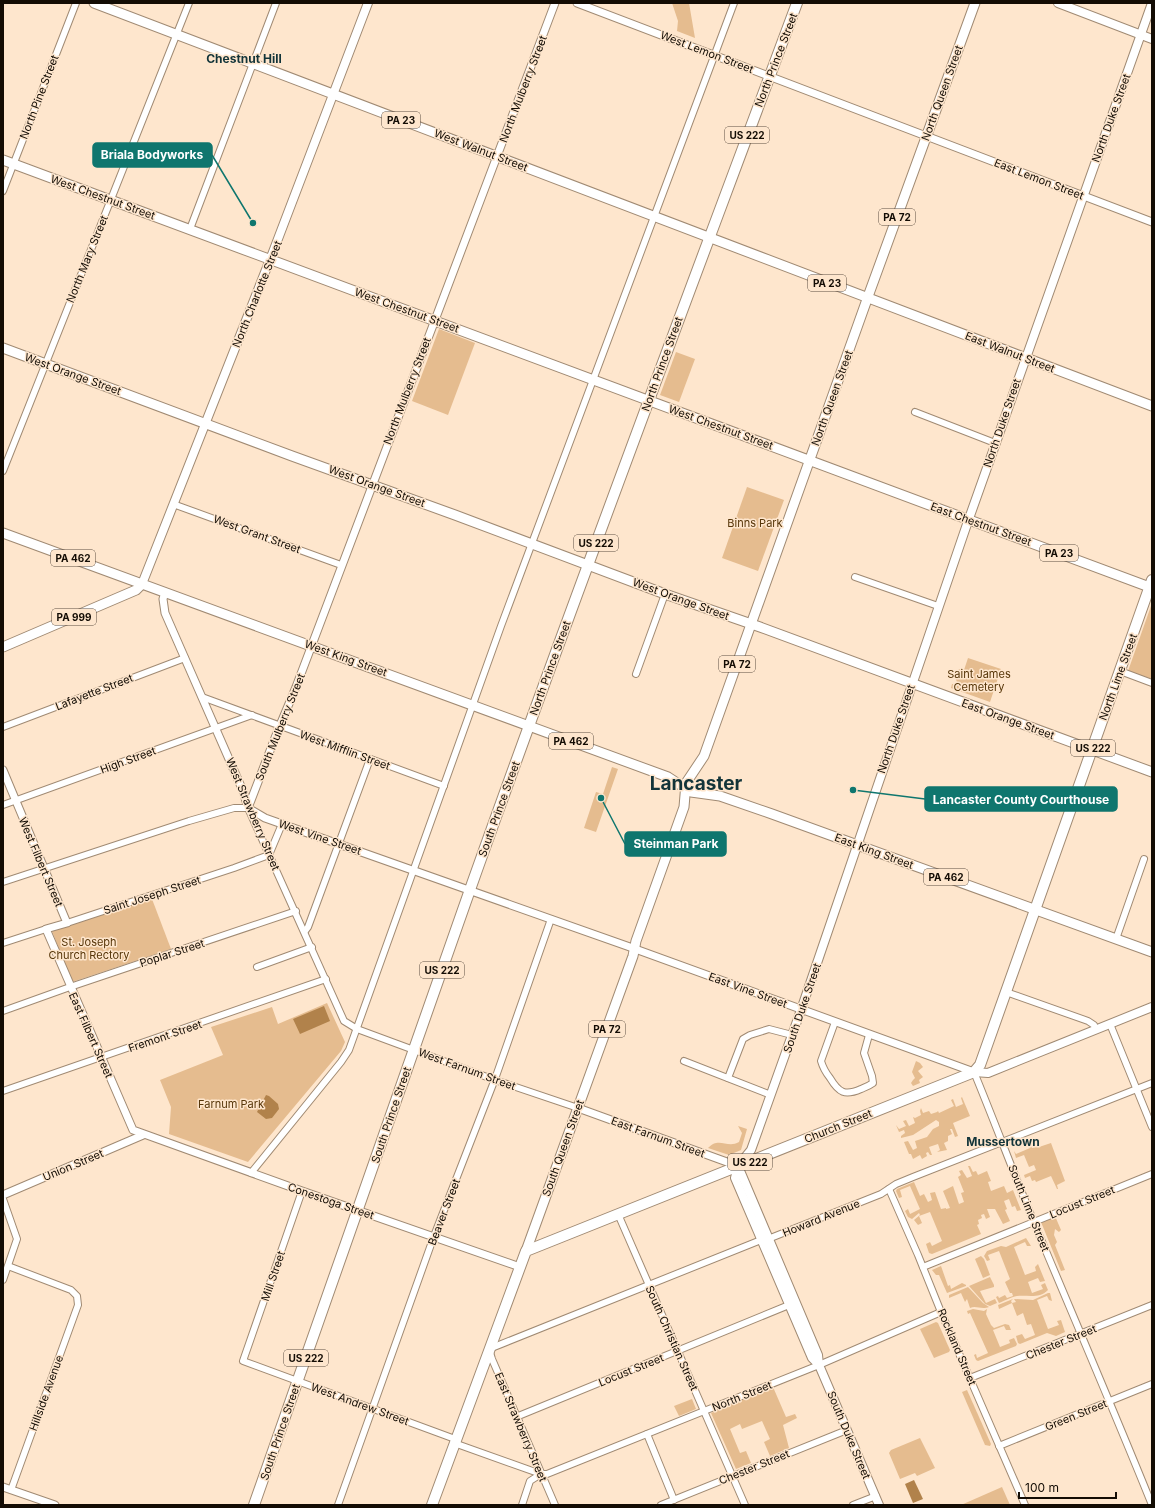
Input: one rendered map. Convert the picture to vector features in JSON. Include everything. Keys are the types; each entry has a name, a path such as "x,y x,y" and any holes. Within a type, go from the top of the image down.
{"highway":[{"name":"North Prince Street","path":"529,725 709,238 798,3"},
{"name":"North Lime Street","path":"1035,909 1151,585"},
{"name":"South Prince Street","path":"254,1505 529,725"},
{"name":"US 222","path":"974,1072 980,1065 1035,909"},
{"name":"Church Street","path":"526,1251 974,1072"},
{"name":"South Queen Street","path":"432,1505 526,1251"}],"main road":[{"name":"West Walnut Street","path":"94,3 867,298"},
{"name":"North Charlotte Street","path":"142,584 271,259 368,3"},
{"name":"North Queen Street","path":"685,790 690,776 704,756 867,298 975,3"},
{"path":"1058,3 1152,39"},
{"name":"North Duke Street","path":"857,844 995,443 1152,3"},
{"name":"West Chestnut Street","path":"3,160 810,460"},
{"name":"East Walnut Street","path":"867,298 1152,406"},
{"name":"West Orange Street","path":"3,348 665,594 752,624"},
{"name":"East Chestnut Street","path":"810,460 968,520 1151,585"},
{"name":"West King Street","path":"3,533 668,777 685,790"},
{"name":"PA 999","path":"3,647 136,590 142,584"},
{"name":"East Orange Street","path":"752,624 1152,772"},
{"name":"East King Street","path":"685,790 698,794 724,797 1152,952"},
{"name":"South Queen Street","path":"526,1251 633,956 684,807 685,790"},
{"name":"South Duke Street","path":"819,1365 812,1358 789,1305 738,1166 751,1150 801,1010 857,844"},
{"name":"Church Street","path":"974,1072 988,1073 1152,1008"},
{"name":"South Duke Street","path":"764,1239 818,1355 819,1365 879,1505"}],"street":[{"name":"North Pine Street","path":"3,192 76,3"},
{"name":"North Mary Street","path":"3,471 189,3"},
{"path":"190,229 276,3"},
{"name":"North Mulberry Street","path":"311,646 556,3"},
{"name":"West Lemon Street","path":"577,3 926,136"},
{"path":"251,1173 346,1056 472,705 734,3"},
{"name":"East Lemon Street","path":"926,136 1152,222"},
{"path":"915,412 995,443"},
{"name":"West Grant Street","path":"173,504 341,565"},
{"path":"855,577 938,606"},
{"name":"West Strawberry Street","path":"165,592 163,600 164,610 243,791 248,808 296,911 344,1020 356,1029"},
{"path":"636,674 665,594"},
{"name":"South Mulberry Street","path":"248,808 311,646"},
{"name":"Lafayette Street","path":"3,727 184,658"},
{"path":"1120,672 1152,683"},
{"name":"West Mifflin Street","path":"202,696 280,725 288,730 444,786"},
{"name":"High Street","path":"3,805 252,715"},
{"path":"304,931 308,927 370,759"},
{"path":"3,770 16,800"},
{"name":"West Filbert Street","path":"16,800 67,923"},
{"path":"3,882 204,817 234,808 248,808"},
{"name":"West Vine Street","path":"248,808 265,818 635,948"},
{"path":"269,855 282,824"},
{"name":"Saint Joseph Street","path":"3,943 234,868 269,855"},
{"path":"1116,939 1144,859"},
{"name":"Poplar Street","path":"3,1011 296,911"},
{"name":"Beaver Street","path":"338,1505 434,1236 495,1080 551,919"},
{"name":"East Filbert Street","path":"46,929 133,1130 143,1135"},
{"path":"257,967 312,947"},
{"name":"East Vine Street","path":"635,948 869,1035 974,1072"},
{"name":"Fremont Street","path":"3,1091 102,1058 326,979"},
{"path":"1006,992 1088,1021 1094,1025 1096,1030"},
{"path":"834,1022 822,1061 823,1067 834,1084 842,1092 850,1093 857,1091 873,1083 864,1053 869,1035"},
{"path":"1110,1024 1152,1127"},
{"name":"West Farnum Street","path":"356,1029 495,1080 578,1108"},
{"path":"728,1078 740,1043 747,1036 769,1029 774,1029 792,1035"},
{"path":"684,1062 771,1095"},
{"name":"South Lime Street","path":"974,1072 1033,1221 1080,1334 1110,1401 1152,1505"},
{"name":"Howard Avenue","path":"489,1349 881,1194 913,1177 1152,1083"},
{"name":"East Farnum Street","path":"578,1108 738,1166"},
{"name":"Conestoga Street","path":"143,1135 520,1267"},
{"name":"Union Street","path":"3,1195 143,1135"},
{"name":"Locust Street","path":"923,1267 1033,1221 1152,1174"},
{"name":"Rockland Street","path":"888,1189 1025,1505"},
{"name":"Mill Street","path":"243,1361 302,1191"},
{"path":"3,1199 17,1239 3,1280"},
{"name":"South Christian Street","path":"618,1214 745,1505"},
{"name":"Hillside Avenue","path":"8,1266 71,1290 77,1296 78,1305 11,1490"},
{"name":"Locust Street","path":"516,1417 789,1305"},
{"name":"Chester Street","path":"970,1378 1152,1305"},
{"name":"North Street","path":"541,1474 547,1474 819,1365 941,1312"},
{"name":"East Strawberry Street","path":"489,1349 516,1417 554,1505"},
{"name":"West Andrew Street","path":"243,1361 372,1408 541,1474"},
{"name":"Green Street","path":"999,1446 1152,1384"},
{"name":"Chester Street","path":"661,1505 847,1430"},
{"path":"647,1434 674,1500"},
{"path":"522,1505 530,1481 541,1474"},
{"path":"3,1487 55,1505"},
{"path":"853,1505 876,1496"}],"green space":[{"path":"672,3 689,3 695,38 677,31 678,21"},
{"path":"439,329 475,343 448,415 412,401"},
{"path":"676,352 695,359 679,402 660,395"},
{"name":"Binns Park","path":"747,487 784,500 758,571 722,558"},
{"path":"1152,603 1152,679 1128,671"},
{"name":"Saint James Cemetery","path":"968,658 1001,669 990,702 951,688 952,684 956,684 957,682 955,677 959,669 964,670"},
{"path":"612,767 618,769 596,832 584,828 596,792 603,794"},
{"name":"St. Joseph Church Rectory","path":"152,899 171,949 72,982 52,931"},
{"name":"Farnum Park","path":"327,1003 345,1042 341,1051 248,1162 169,1134 171,1107 160,1080 223,1055 211,1027 272,1007 278,1024"},
{"path":"916,1061 923,1067 918,1071 923,1077 919,1080 920,1083 913,1086 911,1083 915,1078 912,1072"},
{"path":"962,1097 970,1116 953,1123 958,1136 955,1137 952,1129 950,1129 952,1134 948,1136 948,1141 944,1143 947,1150 937,1152 940,1150 938,1144 929,1147 932,1155 928,1152 926,1153 927,1156 922,1159 920,1155 913,1159 904,1142 908,1141 913,1150 917,1148 915,1141 927,1137 933,1129 939,1126 939,1122 936,1120 913,1135 901,1138 901,1136 905,1133 904,1130 899,1132 896,1125 899,1129 906,1126 903,1121 906,1120 909,1126 915,1123 913,1117 915,1118 921,1115 921,1108 923,1113 929,1111 931,1114 938,1111 939,1113 954,1106 951,1100 953,1099 956,1107 963,1104"},
{"path":"738,1126 747,1129 741,1150 729,1155 708,1148 716,1143 735,1144 739,1142 742,1133"},
{"path":"1028,1139 1032,1148 1051,1143 1065,1181 1057,1185 1058,1189 1051,1176 1036,1182 1035,1180 1032,1181 1030,1176 1025,1178 1024,1175 1036,1170 1034,1165 1029,1167 1024,1155 1016,1158 1014,1151 1016,1154 1030,1148"},
{"path":"968,1166 970,1166 973,1172 976,1171 978,1175 987,1171 991,1181 988,1182 991,1191 1004,1186 1007,1193 1013,1190 1021,1210 1017,1211 1015,1206 1012,1207 1009,1199 1004,1201 1007,1209 1005,1210 1010,1221 1003,1224 995,1209 987,1209 990,1217 986,1219 984,1214 981,1215 982,1218 978,1220 979,1224 977,1225 981,1234 932,1254 929,1253 926,1244 930,1242 932,1246 942,1241 930,1212 919,1216 922,1223 918,1225 914,1220 920,1215 919,1213 912,1219 908,1217 905,1211 908,1209 910,1214 920,1209 910,1186 900,1190 902,1197 899,1198 896,1191 897,1189 914,1182 920,1196 924,1194 928,1202 932,1200 930,1193 935,1192 941,1209 950,1208 943,1191 953,1186 959,1204 964,1202 961,1193 964,1192 958,1177 961,1175 959,1171 962,1170 967,1178 972,1176"},
{"path":"1055,1216 1061,1230 1059,1232 1055,1229 1054,1235 1057,1242 1055,1245 1065,1270 1061,1271 1041,1222"},
{"path":"1026,1238 1031,1246 1027,1246 1025,1242 1014,1247 1025,1275 1036,1271 1035,1267 1038,1264 1045,1281 1040,1282 1038,1278 1028,1282 1032,1293 1043,1289 1041,1285 1045,1283 1048,1290 1041,1295 1017,1296 999,1303 996,1297 998,1296 999,1298 1005,1295 1007,1298 1013,1296 1005,1282 1010,1279 999,1251 988,1255 990,1260 987,1261 984,1256 987,1251 1001,1246 1006,1247"},
{"path":"981,1256 984,1259 990,1275 983,1278 975,1259"},
{"path":"941,1266 948,1286 950,1285 951,1289 962,1283 966,1286 947,1293 939,1275 936,1275 932,1270"},
{"path":"990,1277 994,1287 980,1291 986,1303 995,1299 997,1303 990,1306 985,1304 969,1286"},
{"path":"968,1287 983,1303 989,1307 970,1308 967,1299 965,1302 961,1293 949,1298 949,1295"},
{"path":"1050,1293 1052,1301 1049,1300 1047,1296 1037,1300 1048,1329 1059,1325 1057,1321 1061,1320 1065,1332 1056,1336 1047,1333 1020,1344 1018,1343 1016,1336 1022,1334 1025,1339 1035,1335 1031,1324 1027,1325 1023,1313 1017,1316 1012,1303 1016,1302 1014,1299 1033,1300"},
{"path":"1013,1299 1011,1301 1012,1303 999,1309 998,1305"},
{"path":"973,1309 984,1311 987,1309 986,1314 994,1328 1005,1324 1009,1325 1011,1330 1006,1330 1004,1326 993,1330 1000,1347 1010,1343 1009,1340 1014,1338 1017,1344 1016,1346 978,1361 976,1360 974,1355 976,1354 977,1358 988,1353 970,1313 968,1314 967,1311"},
{"path":"936,1322 938,1323 950,1350 949,1352 934,1358 920,1329"},
{"path":"773,1387 786,1417 795,1414 797,1418 783,1425 789,1448 770,1456 764,1442 770,1439 762,1421 742,1429 740,1424 730,1429 740,1453 746,1451 751,1463 736,1469 711,1413"},
{"path":"967,1390 991,1444 990,1446 985,1445 962,1392"},
{"path":"692,1399 696,1409 679,1416 674,1406"},
{"path":"920,1438 935,1468 917,1476 915,1473 900,1479 889,1453 891,1450"},
{"path":"1002,1487 1010,1505 961,1505"}],"shaded area":[{"path":"324,1006 330,1021 300,1034 293,1019"},
{"path":"266,1095 278,1104 279,1109 272,1118 266,1119 257,1112"},
{"path":"914,1480 923,1499 913,1503 905,1484"}],"place":[{"name":"Briala Bodyworks","path":"253,223"},
{"name":"Lancaster County Courthouse","path":"853,790"},
{"name":"Steinman Park","path":"601,798"}],"district":[{"name":"Chestnut Hill","path":"244,58"},
{"name":"Lancaster","path":"696,783"},
{"name":"Mussertown","path":"1003,1141"}]}
